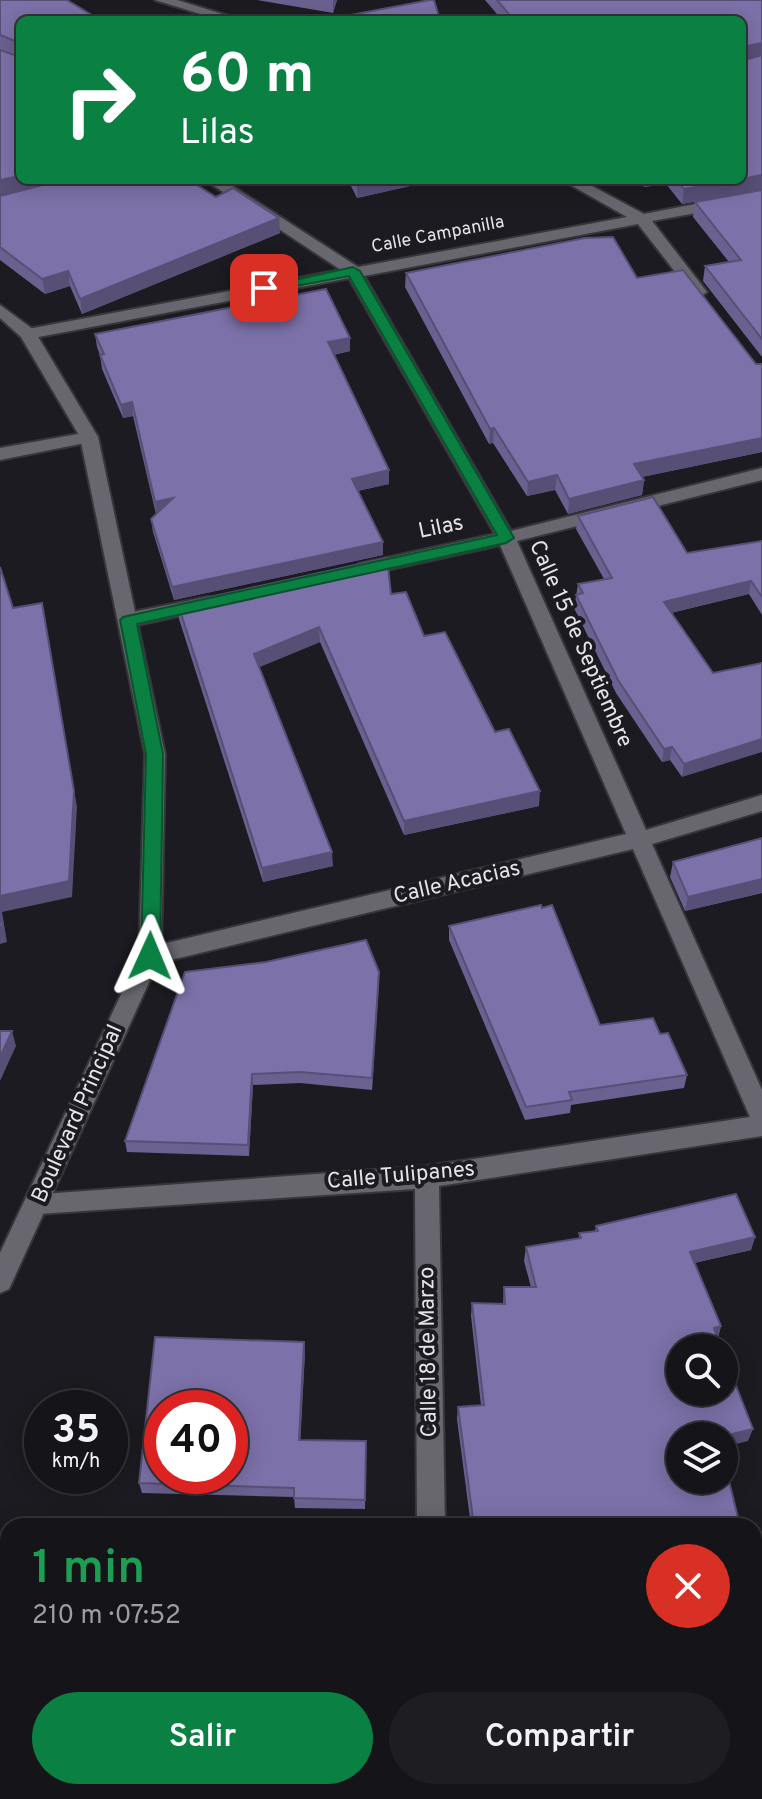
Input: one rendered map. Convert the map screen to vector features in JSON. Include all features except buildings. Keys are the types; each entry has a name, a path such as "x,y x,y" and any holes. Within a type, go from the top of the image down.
{"street":[{"path":"162,0 220,16"},
{"name":"Calle 15 de Septiembre","path":"219,184 353,271 506,538 762,1117"},
{"path":"577,184 641,218 706,301"},
{"name":"Calle Campanilla","path":"28,334 762,196"},
{"name":"Boulevard Principal","path":"0,310 28,334 89,437 155,754 150,956 0,1281"},
{"path":"0,454 89,437"},
{"name":"Lilas","path":"340,574 506,538 762,474"},
{"path":"128,620 234,597"},
{"name":"Calle Acacias","path":"150,956 641,839 762,803"},
{"name":"Calle Tulipanes","path":"38,1203 427,1177 762,1126"},
{"name":"Calle 18 de Marzo","path":"427,1177 431,1518"}],"route":[{"path":"150,956 155,754 128,620 506,538 353,271 264,288"}]}
